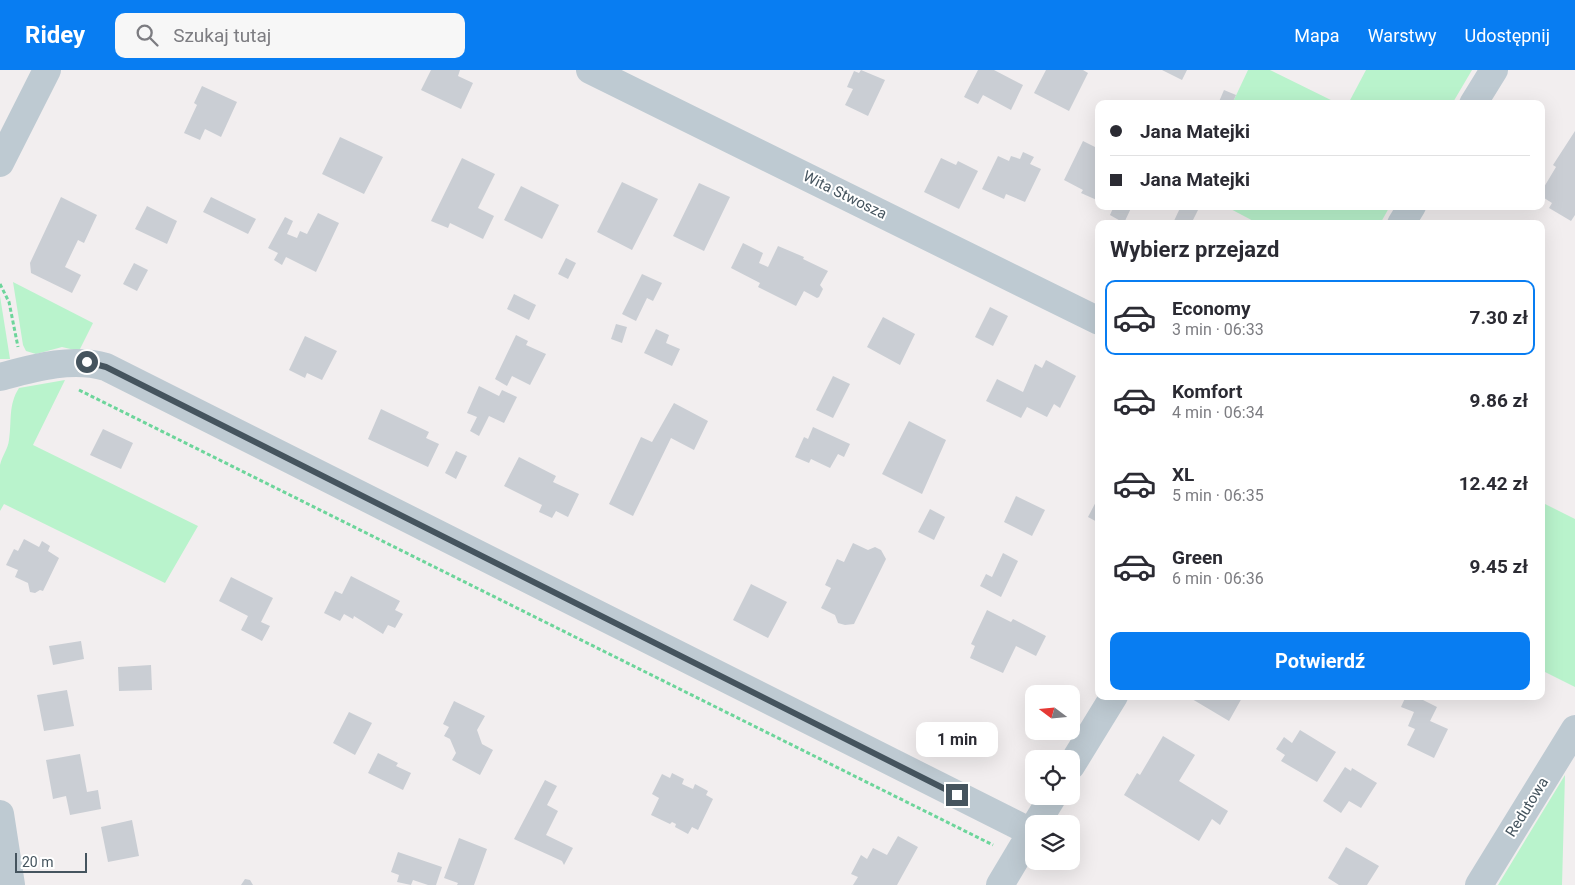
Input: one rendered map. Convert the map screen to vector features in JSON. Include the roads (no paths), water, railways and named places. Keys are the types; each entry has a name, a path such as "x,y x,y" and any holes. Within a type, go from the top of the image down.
{"street":[{"path":"0,163 46,70"},
{"name":"Wita Stwosza","path":"590,70 1095,319"},
{"path":"1476,100 1494,70"},
{"path":"0,377 71,362 87,362 106,367 1025,824"},
{"path":"1080,751 1112,700"},
{"name":"Redutowa","path":"1479,885 1575,729"},
{"path":"0,814 11,885"},
{"path":"1004,878 1025,843"}]}
